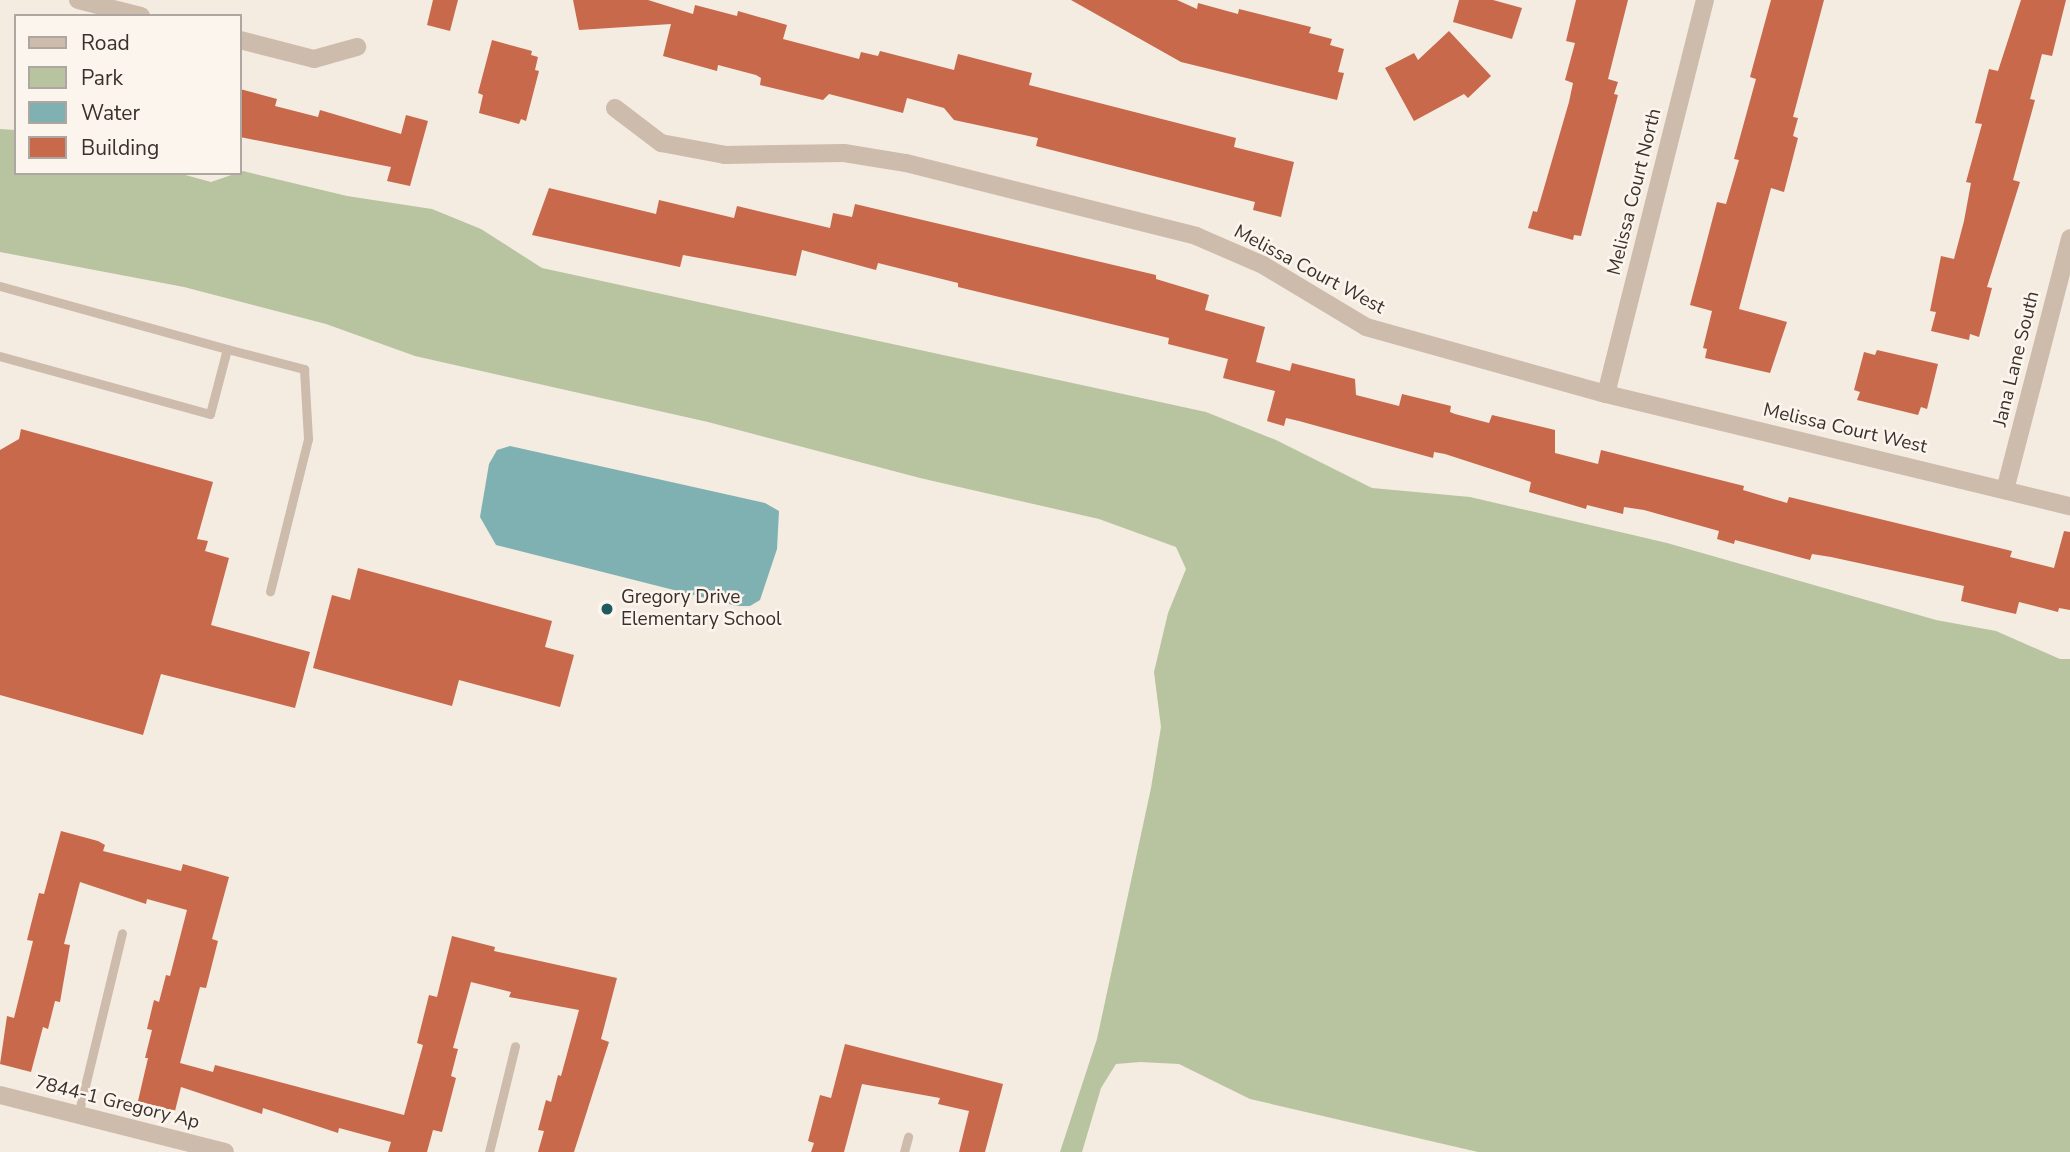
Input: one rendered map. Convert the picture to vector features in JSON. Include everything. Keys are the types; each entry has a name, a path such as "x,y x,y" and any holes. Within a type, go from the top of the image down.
{"street":[{"path":"78,0 133,14"},
{"name":"Melissa Court North","path":"1606,394 1705,0"},
{"path":"242,41 313,59 357,47"},
{"name":"Melissa Court West","path":"615,108 661,143 725,155 844,153 906,163 1196,236 1263,265 1366,327 1606,394 2070,506"},
{"name":"Jana Lane South","path":"2006,490 2070,238"},
{"name":"7844-1 Gregory Ap","path":"0,1095 225,1152"}],"lane":[{"path":"0,286 304,369 308,439 270,591"},
{"path":"0,356 210,414 227,349"},
{"path":"78,1115 122,933"},
{"path":"489,1152 515,1046"},
{"path":"904,1152 908,1137"}],"green space":[{"path":"0,129 14,130 14,175 185,175 211,182 231,175 242,175 243,171 347,196 432,209 481,229 542,268 1206,412 1276,440 1372,488 1470,497 1667,543 1936,620 1996,631 2060,659 2070,659 2070,1152 1478,1152 1250,1099 1179,1064 1140,1062 1116,1064 1101,1088 1082,1152 1060,1152 1097,1039 1151,788 1161,727 1154,672 1168,613 1186,569 1176,547 1099,519 920,478 708,422 415,356 326,324 184,287 0,252"}],"water":[{"path":"510,446 765,503 779,511 777,549 760,600 750,606 737,606 496,545 480,517 489,464 497,450"}],"building":[{"path":"433,0 458,0 450,31 427,25"},
{"path":"573,0 648,0 693,14 695,5 737,16 738,11 787,25 783,39 859,59 861,52 878,56 880,51 954,70 958,54 1032,73 1029,85 1236,138 1234,147 1294,162 1281,217 1253,210 1255,202 1036,146 1038,138 954,120 944,108 907,98 903,113 829,94 823,100 760,85 761,78 756,75 718,65 717,71 663,56 671,24 579,30"},
{"path":"1071,0 1177,0 1197,9 1198,3 1238,14 1239,9 1311,27 1309,33 1332,39 1330,45 1344,49 1338,72 1344,73 1337,100 1181,62"},
{"path":"1459,0 1493,0 1522,8 1512,39 1453,22"},
{"path":"1576,0 1628,0 1608,79 1618,82 1614,94 1618,95 1581,236 1574,235 1573,240 1528,228 1533,211 1537,212 1573,83 1565,80 1575,43 1566,41"},
{"path":"1771,0 1824,0 1793,117 1798,118 1793,136 1798,138 1784,192 1771,188 1739,309 1787,322 1770,373 1705,358 1707,349 1703,348 1712,311 1690,305 1717,202 1726,204 1739,160 1734,159 1756,79 1750,77"},
{"path":"2021,0 2066,0 2052,56 2042,54 2030,99 2035,100 2013,180 2020,182 1987,287 1992,288 1979,337 1970,334 1969,340 1931,331 1936,312 1930,311 1941,256 1954,259 1964,221 1971,183 1966,182 1982,124 1975,123 1989,69 1998,71"},
{"path":"1449,31 1491,76 1468,98 1464,94 1414,121 1385,68 1414,53 1418,60"},
{"path":"492,40 532,51 531,55 538,57 535,70 539,71 526,121 521,119 519,124 479,113 483,95 478,93"},
{"path":"242,90 277,99 275,106 318,117 320,110 401,134 406,115 428,121 410,186 387,181 391,167 242,137"},
{"path":"549,188 656,214 659,200 734,218 737,206 830,228 833,213 852,217 855,204 1156,275 1156,279 1209,295 1205,310 1265,327 1256,362 1290,371 1292,363 1355,379 1356,395 1399,406 1402,394 1451,406 1450,412 1489,423 1492,415 1555,430 1555,453 1598,464 1601,450 1744,486 1743,490 1787,503 1789,497 2012,551 2010,557 2054,568 2064,531 2070,532 2070,610 2059,608 2058,612 2019,602 2016,614 1998,610 1961,601 1964,586 1831,557 1812,554 1810,560 1735,540 1734,544 1717,539 1719,531 1644,510 1624,507 1623,514 1587,505 1586,509 1529,492 1531,482 1445,454 1434,452 1433,458 1286,418 1284,426 1267,421 1275,391 1223,378 1228,359 1168,344 1169,338 958,287 958,283 878,263 876,270 802,250 796,276 683,255 680,267 532,235"},
{"path":"1877,350 1938,364 1927,409 1921,407 1918,415 1857,400 1860,392 1854,390 1864,352 1875,355"},
{"path":"21,429 213,482 197,539 208,541 205,551 229,558 211,625 310,652 295,708 161,674 143,735 0,695 0,450 19,439"},
{"path":"358,568 552,621 545,647 574,655 560,707 459,680 452,706 313,668 332,595 350,600"},
{"path":"61,831 98,841 105,845 103,851 181,871 183,864 229,877 212,939 218,941 206,988 200,987 180,1063 213,1072 215,1065 404,1115 423,1045 417,1043 429,995 437,997 452,936 495,947 494,951 617,978 601,1039 609,1042 574,1152 538,1152 544,1131 538,1130 546,1100 551,1102 558,1075 561,1076 579,1010 509,997 511,992 471,982 453,1048 458,1049 451,1076 456,1078 442,1132 433,1130 427,1152 388,1152 391,1142 339,1128 338,1133 263,1108 262,1114 181,1087 175,1111 138,1101 148,1058 145,1058 152,1030 147,1029 154,1000 159,1002 166,975 170,976 187,910 147,899 146,904 80,882 64,944 70,945 60,1002 55,1001 48,1029 43,1027 31,1072 0,1064 7,1016 14,1018 33,941 27,940 39,893 44,894"},
{"path":"845,1044 1003,1084 985,1152 959,1152 969,1111 938,1104 940,1098 862,1084 844,1152 811,1152 814,1143 808,1141 820,1095 831,1098"}],"place":[{"name":"Gregory Drive Elementary School","path":"607,609"}]}
